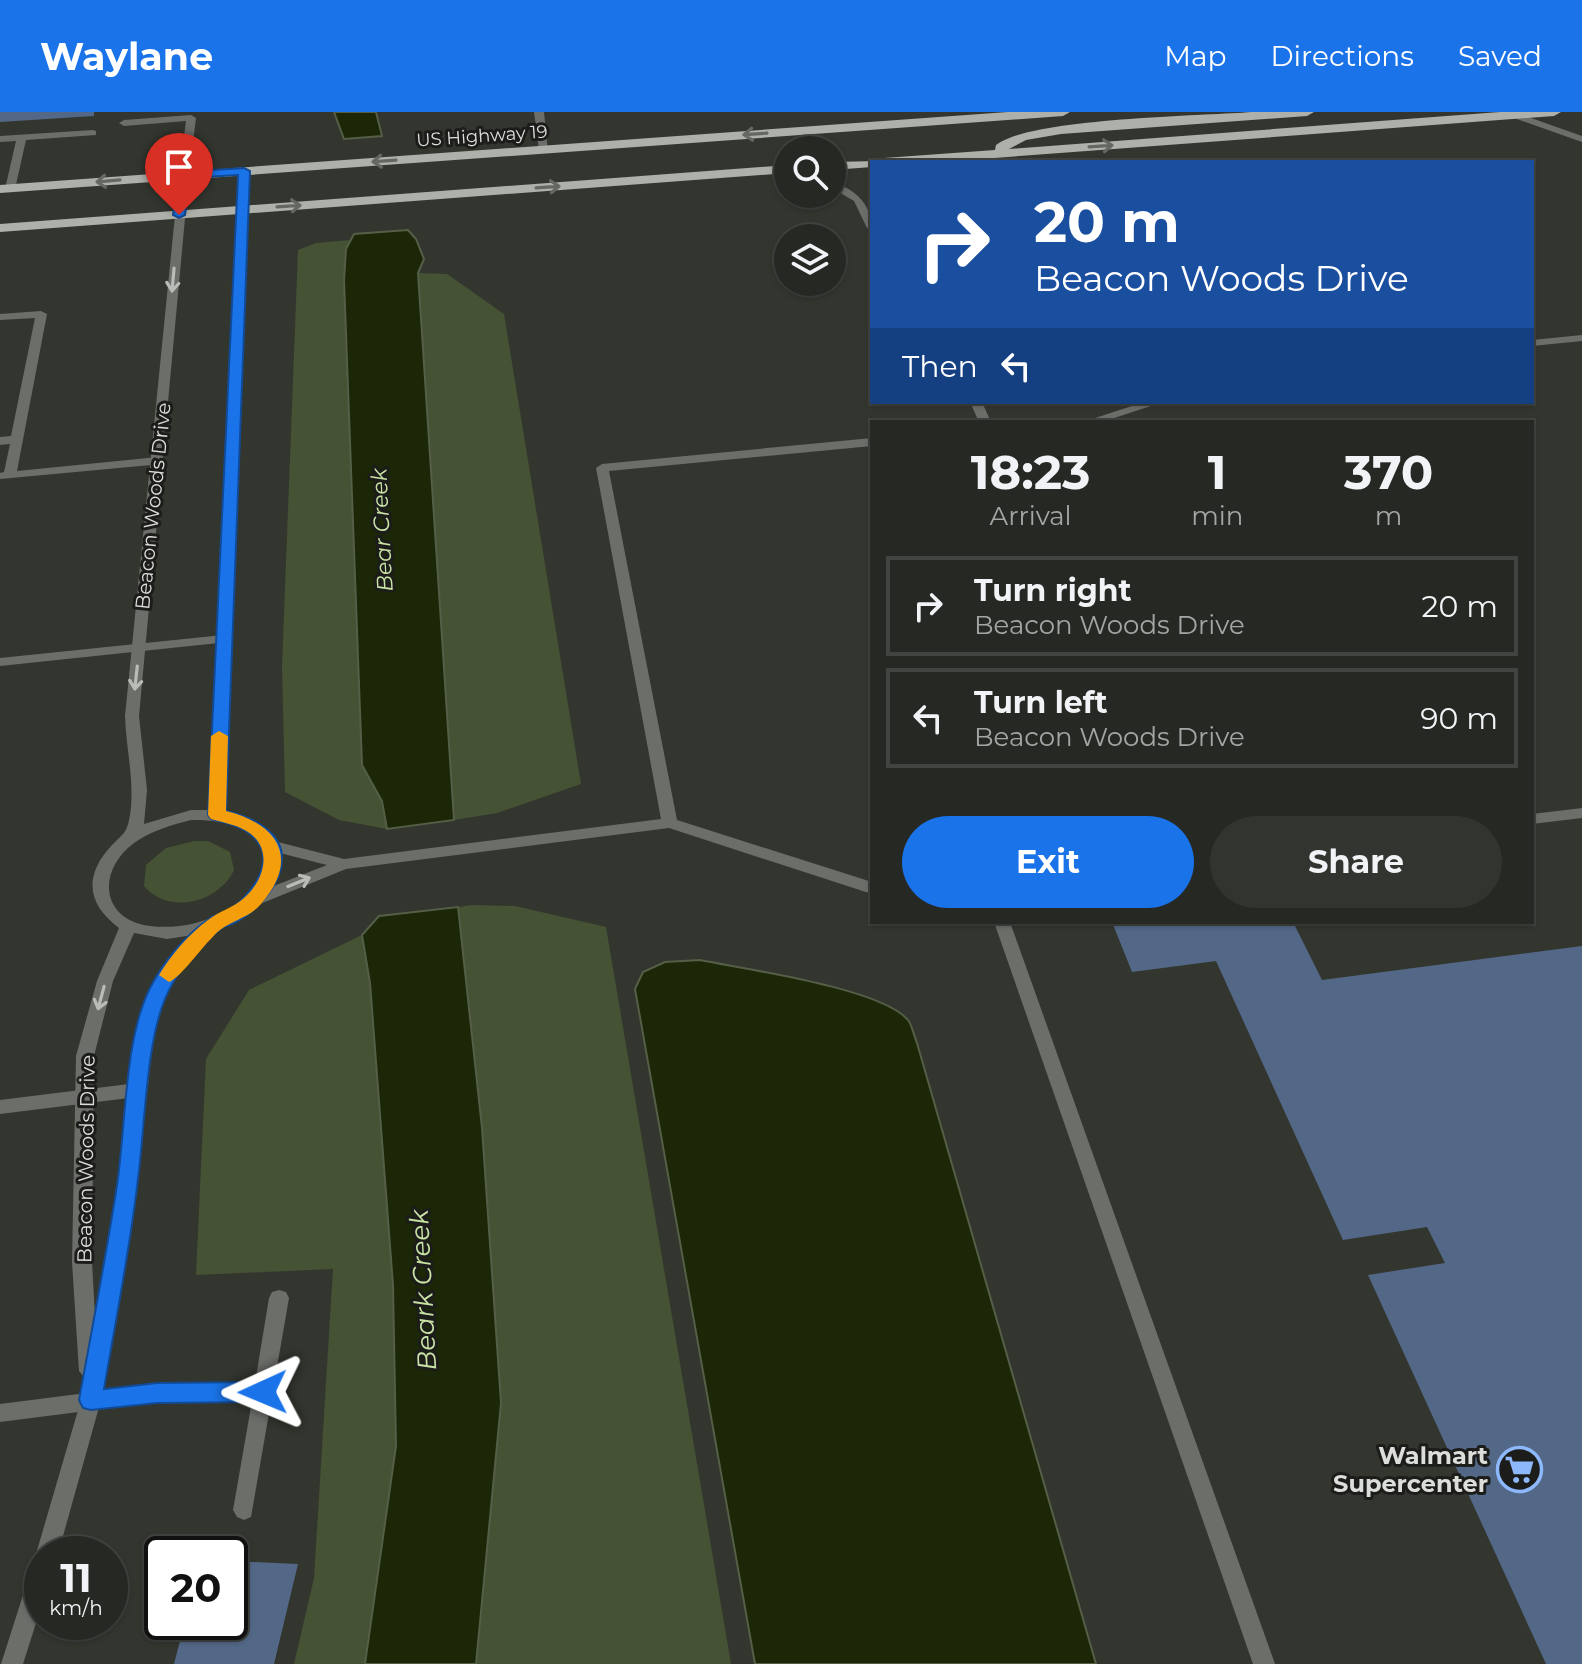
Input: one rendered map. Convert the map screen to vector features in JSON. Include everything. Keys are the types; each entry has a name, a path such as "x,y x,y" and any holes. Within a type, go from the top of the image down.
{"highway":[{"name":"US Highway 19","path":"5,189 1063,112"},
{"path":"994,158 1007,143 1061,130 1307,112"},
{"path":"939,160 1041,156 1554,112"},
{"path":"846,165 870,163"},
{"path":"0,228 774,170"}],"street":[{"path":"539,112 544,150"},
{"path":"1514,115 1582,139"},
{"name":"Beacon Woods Drive","path":"124,123 191,118 179,215 139,647 132,752 140,778 141,810 133,836"},
{"path":"0,139 93,133"},
{"path":"5,189 22,138"},
{"path":"217,815 244,171"},
{"path":"846,192 858,199 870,224"},
{"path":"0,317 41,314 17,439 5,475 158,461"},
{"path":"1534,343 1582,338"},
{"path":"1094,420 1133,405"},
{"path":"0,441 17,439"},
{"path":"670,823 602,468 870,442"},
{"path":"0,662 223,639"},
{"path":"1534,819 1582,813"},
{"path":"129,925 110,913 101,898 99,880 107,862 121,845 165,821 191,815 217,815 249,825 270,845 344,864"},
{"path":"254,900 344,864 670,823 870,887"},
{"name":"Beacon Woods Drive","path":"91,1400 82,1262 83,1096 85,1056 105,981 129,925 152,932 179,933 234,915 254,900 272,872 274,858 270,845"},
{"name":"Beacon Woods Drive","path":"52,1536 91,1400 127,1184 147,1018 160,988 186,952 215,923"},
{"path":"1003,924 1264,1664"},
{"path":"0,1107 137,1090"},
{"path":"244,1510 279,1298"},
{"path":"0,1413 157,1393 263,1392"},
{"path":"12,1664 24,1626"}],"shaded area":[{"path":"351,240 346,249 344,280 362,765 382,801 387,829 339,820 285,792 282,666 298,250 316,243"},
{"path":"418,273 447,274 504,314 581,784 497,813 454,820"},
{"path":"208,841 230,852 234,870 217,890 206,897 180,903 166,901 144,886 146,865 166,848"},
{"path":"515,906 606,927 731,1664 476,1664 501,1403 482,1128 458,907"},
{"path":"362,935 370,983 393,1285 396,1446 365,1664 294,1664 314,1578 333,1269 196,1275 206,1059 249,990"}],"water":[{"path":"334,112 376,112 382,136 344,139"},
{"name":"Bear Creek","path":"408,230 416,239 424,259 418,273 454,820 387,829 382,801 362,765 344,280 346,249 354,234"},
{"name":"Beark Creek","path":"458,907 482,1128 501,1403 476,1664 365,1664 396,1446 393,1285 370,983 362,935 379,916"},
{"path":"700,960 842,989 870,998 908,1020 1096,1664 755,1664 635,989 643,972 665,962"}],"building":[{"path":"0,112 94,112 94,116 0,122"},
{"name":"Walmart Supercenter","path":"1113,924 1294,924 1322,980 1582,946 1582,1664 1546,1664 1368,1275 1445,1263 1427,1227 1343,1240 1216,961 1132,972"},
{"path":"248,1562 298,1564 274,1664 174,1664 180,1640 248,1640"}],"slow traffic":[{"path":"169,975 186,952 215,923 234,915 254,900 272,872 274,858 270,845 258,831 240,820 217,815 219,736"}],"place":[{"name":"Walmart Supercenter","path":"1519,1469"}],"route":[{"path":"179,215 184,175 244,171 217,815 240,820 258,831 270,845 274,858 272,872 254,900 234,915 215,923 186,952 160,988 147,1018 127,1184 91,1400 157,1393 263,1392"}]}
